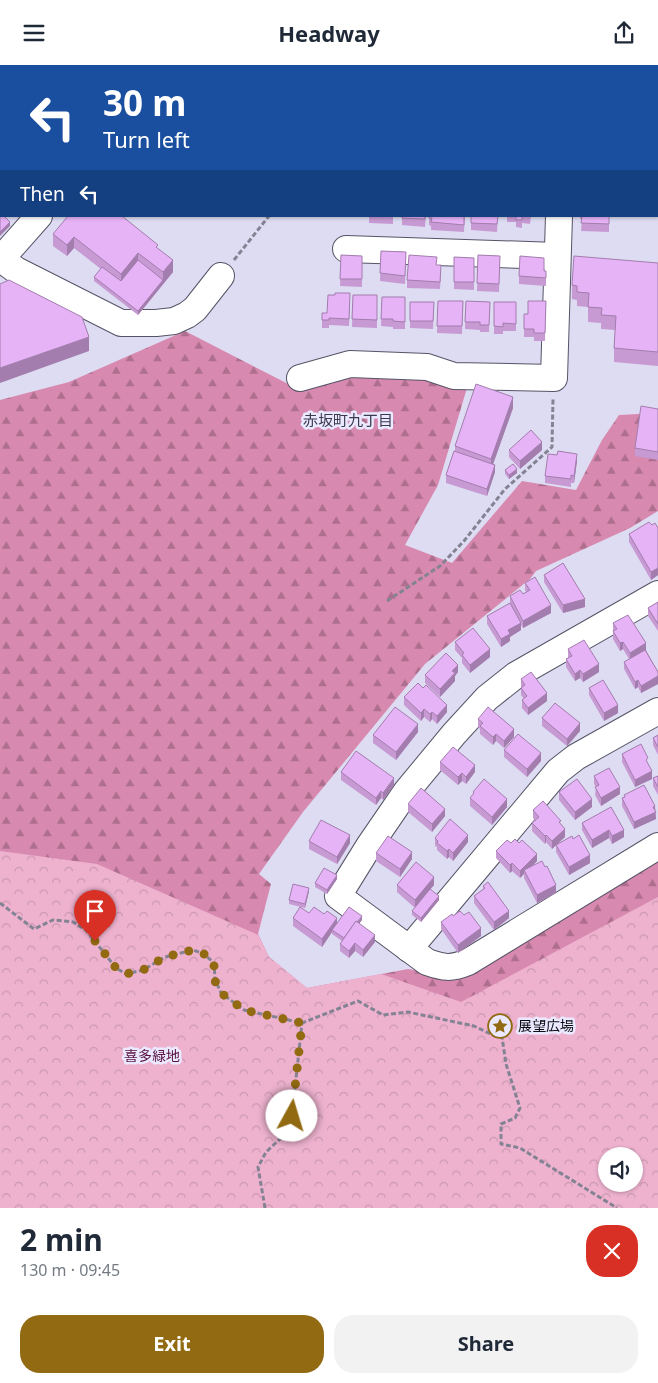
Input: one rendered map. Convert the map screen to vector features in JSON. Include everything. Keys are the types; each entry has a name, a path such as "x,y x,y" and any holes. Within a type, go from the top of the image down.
{"street":[{"path":"39,217 0,260 121,323 174,321 187,315 195,309 221,276"},
{"path":"300,378 350,364 427,367 454,376 554,378 559,217"},
{"path":"346,249 558,256"},
{"path":"658,594 516,675 487,698 454,734 401,800 369,846 338,896 427,962 440,967 455,967 468,962 658,846"},
{"path":"409,949 558,771 576,757 658,711"}],"path":[{"path":"221,276 268,217"},
{"path":"387,601 440,566 464,541 505,489 552,447 554,378"},
{"path":"0,903 34,929 53,920 73,921 86,930 116,968 126,974 143,970 165,957 193,950 204,954 214,963 214,979 221,993 244,1010 302,1023 358,1001 383,1015 408,1011 474,1026 497,1037 502,1037 506,1065 520,1108 515,1118 501,1124 501,1144 520,1148 617,1208"},
{"path":"265,1208 258,1167 266,1152 281,1138 292,1116 302,1023"}],"green space":[{"path":"185,331 300,390 351,373 429,379 467,388 438,485 405,545 452,563 522,481 576,490 602,440 619,415 658,413 658,511 630,528 536,571 530,579 425,664 303,812 259,874 271,884 258,934 269,957 307,988 408,969 427,972 658,855 658,1208 0,1208 0,400 69,382"},
{"name":"喜多緑地","path":"0,851 97,864 258,935 269,957 307,988 381,974 461,1002 658,897 658,1208 0,1208"}],"building":[{"path":"0,217 5,217 10,222 0,232"},
{"path":"67,217 123,217 158,245 156,247 173,260 163,272 138,253 121,274 74,237 67,245 53,234"},
{"path":"425,217 425,219 402,218"},
{"path":"464,217 464,225 431,222 432,218 429,218"},
{"path":"471,217 498,217 497,224 471,223"},
{"path":"516,217 522,217 522,220 516,220"},
{"path":"582,217 609,217 609,224 581,223"},
{"path":"381,251 406,252 405,276 380,273"},
{"path":"341,255 362,256 362,279 340,279"},
{"path":"409,255 437,257 436,265 441,265 440,282 407,280"},
{"path":"478,255 500,256 499,284 477,283"},
{"path":"520,256 544,258 546,278 519,276"},
{"path":"574,256 658,263 658,352 614,348 616,316 601,315 602,308 588,307 589,293 577,292 577,286 572,285"},
{"path":"454,257 474,258 474,282 454,282"},
{"path":"138,260 163,280 138,311 94,277 102,267 121,281"},
{"path":"9,280 82,317 89,337 0,368 0,284"},
{"path":"335,293 350,293 349,319 329,318 329,320 322,320 322,313 327,313 328,295 335,295"},
{"path":"353,295 377,295 377,320 352,319"},
{"path":"382,297 405,297 405,322 381,319"},
{"path":"438,301 463,301 462,326 437,326"},
{"path":"466,301 490,302 489,325 480,325 480,322 465,322"},
{"path":"528,301 546,301 545,333 534,333 534,329 524,329 524,314 528,314"},
{"path":"410,302 434,302 433,321 410,321"},
{"path":"494,302 516,302 516,324 503,323 503,327 494,326"},
{"path":"476,384 513,397 491,459 455,446"},
{"path":"641,406 658,409 658,452 635,448"},
{"path":"531,430 542,442 520,461 509,450"},
{"path":"454,451 495,465 487,489 446,475"},
{"path":"558,451 577,454 574,476 571,475 571,479 545,476 548,454 557,455"},
{"path":"513,464 517,469 509,475 505,470"},
{"path":"649,522 652,525 655,523 658,528 658,568 651,572 629,534"},
{"path":"563,563 585,599 563,605 544,575"},
{"path":"535,577 551,605 523,621 510,596 520,590 523,594 530,590 525,583"},
{"path":"658,602 658,624 648,608"},
{"path":"510,603 521,623 508,630 510,634 501,639 487,616"},
{"path":"628,615 646,643 630,653 623,642 620,643 613,631 617,629 613,623"},
{"path":"473,628 490,649 470,665 462,655 464,653 455,642"},
{"path":"584,640 599,664 583,674 580,670 575,674 566,659 572,656 568,649"},
{"path":"645,650 658,672 658,676 641,686 638,680 635,682 624,662"},
{"path":"446,653 458,665 452,671 455,673 440,689 425,675"},
{"path":"531,672 547,693 528,708 522,700 527,696 521,688 525,685 521,679"},
{"path":"603,680 618,705 604,713 589,688"},
{"path":"418,683 423,688 426,685 447,705 437,716 432,712 430,714 424,709 421,713 404,697"},
{"path":"555,703 580,723 567,739 542,718"},
{"path":"395,707 418,724 396,752 373,735"},
{"path":"488,707 514,729 504,741 496,734 493,737 480,726 483,723 478,719"},
{"path":"518,734 541,753 527,769 504,750"},
{"path":"658,735 658,747 653,738"},
{"path":"641,744 652,771 635,780 622,754"},
{"path":"453,747 475,765 466,777 462,773 458,777 440,762"},
{"path":"356,751 394,778 383,793 381,791 376,798 341,772"},
{"path":"609,768 620,787 601,798 595,787 599,785 594,776"},
{"path":"658,776 658,787 653,778"},
{"path":"484,779 507,799 492,817 470,798"},
{"path":"577,779 592,799 575,812 559,792"},
{"path":"644,785 655,806 653,807 656,812 634,822 622,798 625,797 624,795"},
{"path":"421,788 445,809 432,824 408,804"},
{"path":"543,801 561,821 559,822 565,829 552,841 532,823 539,817 533,810"},
{"path":"611,807 624,830 612,836 609,830 592,840 582,823"},
{"path":"450,819 468,835 453,853 437,843 438,841 435,838"},
{"path":"321,820 350,835 337,857 309,841"},
{"path":"579,835 590,855 569,867 556,845 572,836 573,839"},
{"path":"388,836 412,852 400,869 376,853"},
{"path":"515,839 519,843 522,840 537,854 520,871 512,863 510,865 496,851 507,840 511,843"},
{"path":"542,861 545,867 547,866 556,885 537,895 524,870"},
{"path":"416,862 434,877 415,900 397,885"},
{"path":"324,868 337,875 327,890 315,883"},
{"path":"488,882 509,911 494,922 474,896 485,888 483,886"},
{"path":"293,884 309,888 305,904 289,900"},
{"path":"430,889 439,896 421,918 412,911"},
{"path":"300,907 309,913 314,907 324,914 327,911 337,918 322,939 293,918"},
{"path":"349,907 362,916 344,938 332,930"},
{"path":"460,911 464,915 469,912 481,928 458,945 441,922"},
{"path":"356,921 375,935 363,950 355,943 349,951 340,944"}],"place":[{"name":"展望広場","path":"500,1026"}],"district":[{"name":"赤坂町九丁目","path":"348,421"}],"route":[{"path":"95,941 116,968 126,974 143,970 165,957 193,950 204,954 214,963 214,979 221,993 244,1010 302,1023 292,1116"}]}
